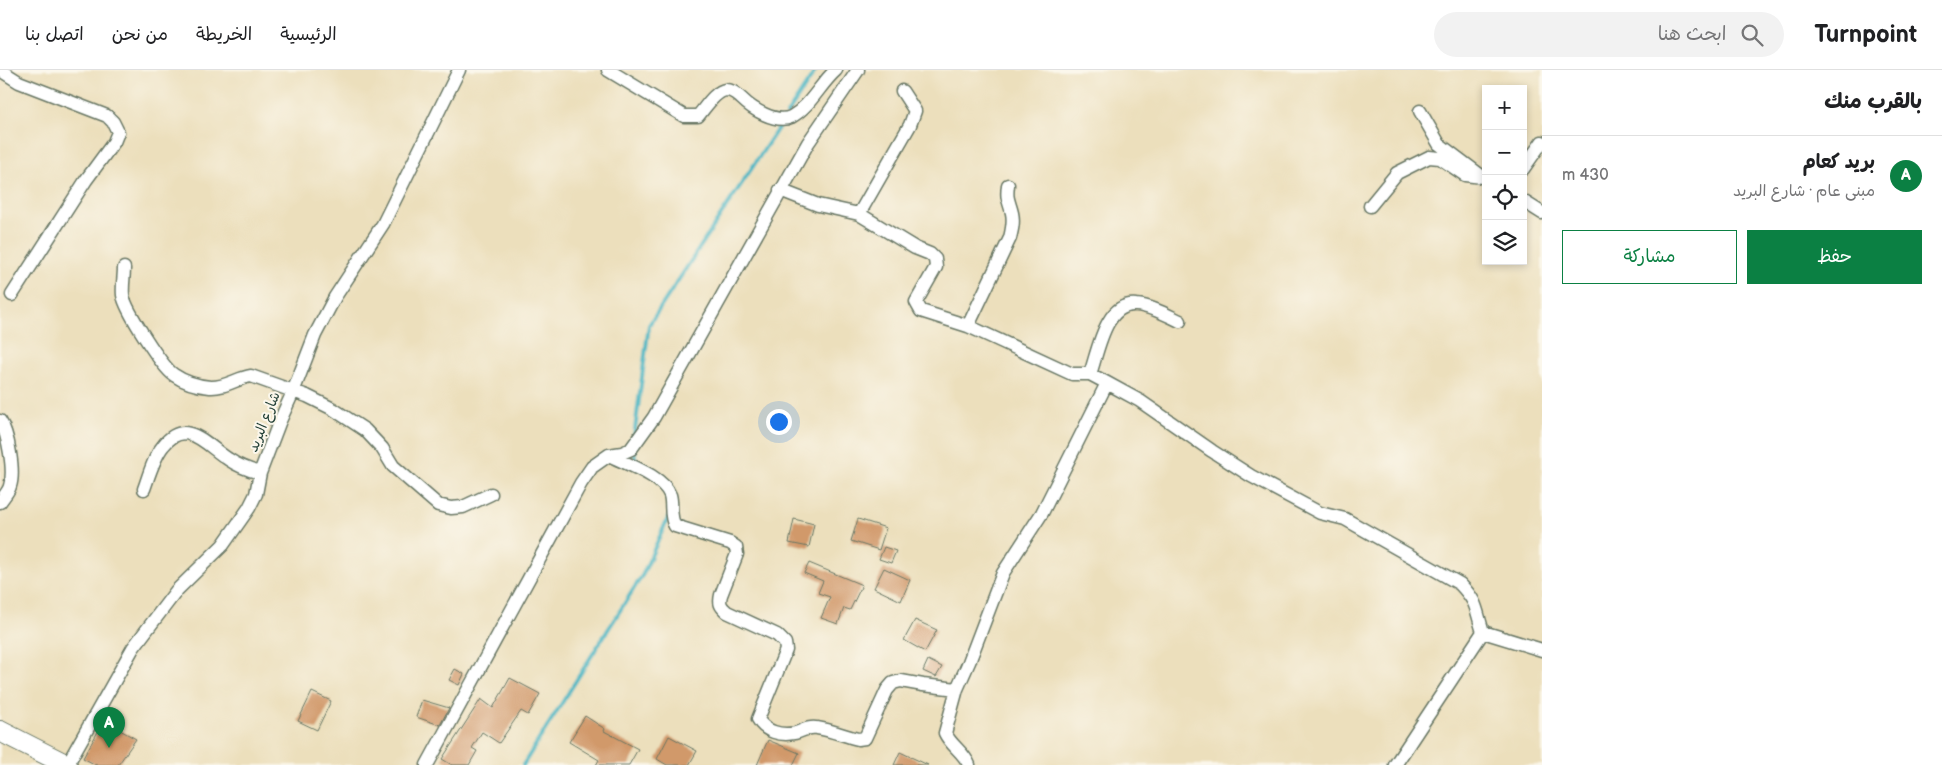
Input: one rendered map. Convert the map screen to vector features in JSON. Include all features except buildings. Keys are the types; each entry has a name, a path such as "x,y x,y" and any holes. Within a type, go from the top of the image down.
{"main road":[{"path":"0,731 67,765"}],"street":[{"path":"0,70 19,82 107,116 113,122 118,132 114,142 86,180 12,295"},
{"name":"شارع البريد","path":"67,765 133,648 177,590 217,551 236,528 256,494 260,473 315,335 335,297 383,224 459,70"},
{"path":"608,70 684,116 698,116 716,95 725,90 735,92 742,100 777,119 788,118 799,112 836,70"},
{"path":"428,765 580,483 592,467 609,455 622,454 631,449 654,417 780,190 808,143 858,70"},
{"path":"859,214 910,124 915,111 902,91"},
{"path":"1420,111 1439,144 1482,176"},
{"path":"1527,163 1542,142"},
{"path":"1370,206 1397,173 1429,157 1440,158 1465,175 1482,178"},
{"path":"968,326 1010,238 1013,224 1012,212 1006,199 1008,185"},
{"path":"780,190 818,205 859,214 915,248 930,254 935,259 936,267 916,302 921,311 968,326 1072,374 1090,374 1140,401 1212,452 1251,476 1320,513 1344,519 1460,584 1472,597 1477,606 1483,632 1395,765"},
{"path":"1527,204 1542,213"},
{"path":"124,268 123,295 135,323 174,375 197,384 214,387 229,384 242,377 251,376 332,409 365,430 382,448 393,466 438,505 451,508 464,507 492,494"},
{"path":"1090,374 1101,340 1112,315 1121,307 1136,305 1160,312 1180,321"},
{"path":"969,765 966,756 949,741 945,733 957,689 1003,573 1042,512 1107,383"},
{"path":"0,421 9,443 11,462 10,487 0,502"},
{"path":"144,488 162,446 171,437 186,432 203,439 235,463 260,473"},
{"path":"609,455 664,485 670,496 671,520 675,526 730,543 736,547 738,554 721,595 719,602 721,607 727,612 777,635 785,643 786,650 758,719 762,727 769,731 783,734 796,733 806,728 816,727 858,739 866,738 887,690 893,684 901,681 957,689"},
{"path":"1483,632 1542,650"}],"waterway":[{"path":"787,114 816,70"},
{"path":"634,437 649,325 782,122"},
{"path":"634,449 636,464"},
{"path":"523,765 643,574 668,518"}],"place":[{"name":"بريد كعام","path":"109,748"}]}
